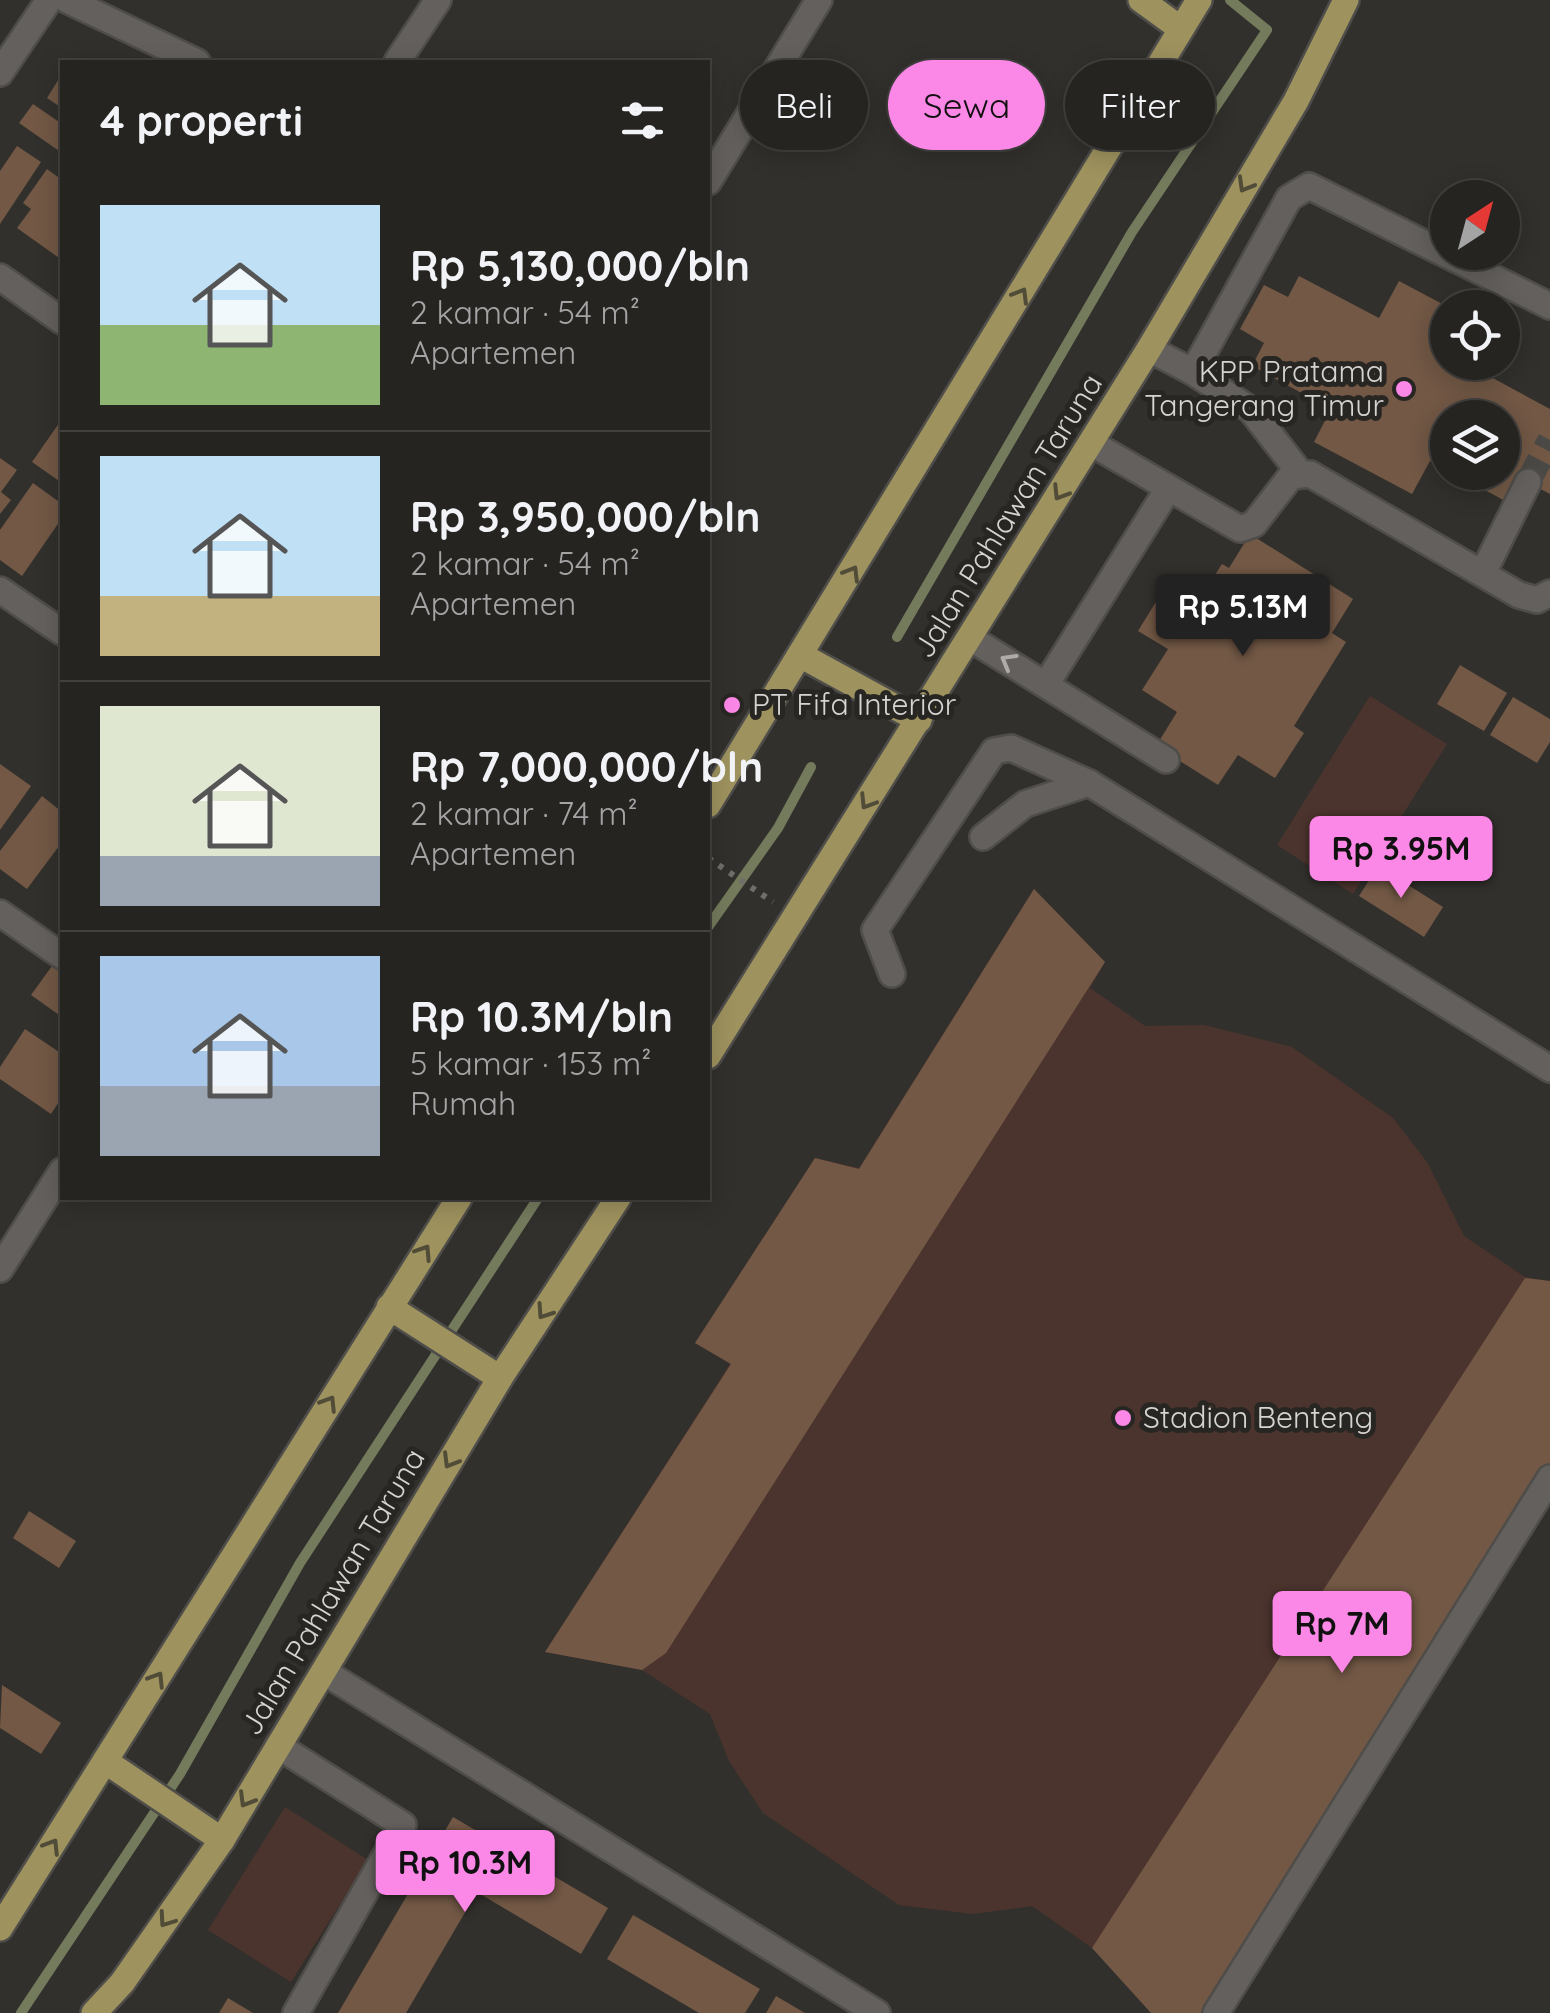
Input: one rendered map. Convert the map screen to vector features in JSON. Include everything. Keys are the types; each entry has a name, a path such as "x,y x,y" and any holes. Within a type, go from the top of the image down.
{"main road":[{"path":"710,802 1191,13 1141,0"},
{"name":"Jalan Pahlawan Taruna","path":"710,1053 1149,349 1296,101 1346,0"},
{"path":"802,656 919,720"},
{"path":"0,1928 114,1767 388,1306 458,1200"},
{"name":"Jalan Pahlawan Taruna","path":"94,2013 122,1983 211,1833 278,1746 500,1378 617,1200"},
{"path":"388,1306 500,1378"},
{"path":"114,1767 211,1833"}],"street":[{"path":"0,73 49,0"},
{"path":"67,0 193,60"},
{"path":"398,60 438,0"},
{"path":"710,179 819,0"},
{"path":"1193,372 1289,198 1309,186 1550,306"},
{"path":"0,278 60,320"},
{"path":"1149,349 1252,410 1300,473 1318,478 1530,598 1538,600 1550,593"},
{"path":"1091,443 1234,528 1248,528 1284,481 1300,473"},
{"path":"1482,573 1528,482"},
{"path":"1047,683 1168,489"},
{"path":"0,590 60,631"},
{"path":"970,638 1166,760"},
{"path":"892,974 875,930 994,751 1011,748 1089,783 1550,1069"},
{"path":"982,837 1020,806 1089,783"},
{"path":"0,913 60,955"},
{"path":"0,1268 60,1174"},
{"path":"1216,2013 1550,1478"},
{"path":"324,1672 553,1801 877,2013"},
{"path":"278,1746 402,1826 296,2013"}],"path":[{"path":"710,860 758,892"}],"shaded area":[{"path":"1370,696 1447,744 1353,894 1277,845"},
{"name":"Stadion Benteng","path":"1034,889 1105,962 1090,988 1145,1026 1204,1025 1292,1047 1393,1118 1427,1162 1464,1236 1525,1277 1550,1281 1550,1472 1092,1948 1032,1906 973,1914 899,1905 763,1813 729,1761 710,1714 642,1670 545,1652 730,1364 695,1343 815,1158 859,1168"},
{"path":"285,1807 368,1860 291,1982 208,1930"}],"building":[{"path":"60,77 60,107 47,98"},
{"path":"33,104 60,123 60,152 19,123"},
{"path":"17,146 41,162 0,224 0,171"},
{"path":"47,169 60,179 60,259 17,228 31,209 23,203"},
{"name":"KPP Pratama Tangerang Timur","path":"1299,276 1379,318 1399,281 1430,297 1430,380 1496,380 1550,409 1550,494 1523,480 1520,486 1520,400 1430,400 1430,461 1412,494 1314,442 1331,409 1252,366 1264,343 1240,329 1264,285 1288,297"},
{"path":"60,422 60,482 32,462"},
{"path":"0,458 17,470 1,492 11,500 0,514"},
{"path":"33,483 60,503 60,521 22,576 0,560 0,530"},
{"name":"KPP Pratama Tangerang Timur","path":"1485,490 1518,490 1511,504"},
{"path":"1250,534 1353,599 1332,633 1346,642 1294,726 1304,733 1275,778 1238,755 1218,785 1156,746 1177,712 1142,690 1168,649 1138,631 1173,574 1203,593 1222,564 1229,568"},
{"path":"1460,665 1507,693 1484,731 1437,704"},
{"path":"1513,697 1550,719 1550,742 1537,763 1490,735"},
{"path":"0,764 31,786 0,830"},
{"path":"42,796 60,810 60,845 27,889 0,869 0,851"},
{"path":"1378,866 1443,907 1424,937 1359,896"},
{"path":"1034,889 1105,962 666,1653 642,1670 545,1652 731,1364 695,1343 815,1158 859,1169"},
{"path":"52,966 60,972 60,1016 31,995"},
{"path":"25,1029 60,1053 60,1100 51,1114 0,1079 0,1067"},
{"path":"1525,1278 1550,1281 1550,1472 1208,2013 1151,2013 1092,1948"},
{"path":"29,1511 76,1541 59,1568 13,1538"},
{"path":"2,1685 61,1723 41,1754 0,1728"},
{"path":"453,1817 608,1908 581,1954 477,1892 406,2013 338,2013"},
{"path":"633,1915 760,1989 745,2013 699,2013 607,1959"},
{"path":"776,1996 805,2013 766,2013"},
{"path":"228,1998 253,2013 219,2013"}],"waterway":[{"path":"897,637 1132,232 1267,30 1230,0"},
{"path":"710,924 778,828 811,767"},
{"path":"21,2013 180,1774 300,1563 537,1200"}],"tunnel":[{"path":"1528,482 1550,440"}],"place":[{"name":"KPP Pratama Tangerang Timur","path":"1404,389"},
{"name":"PT Fifa Interior","path":"732,705"},
{"name":"Stadion Benteng","path":"1123,1418"}]}
